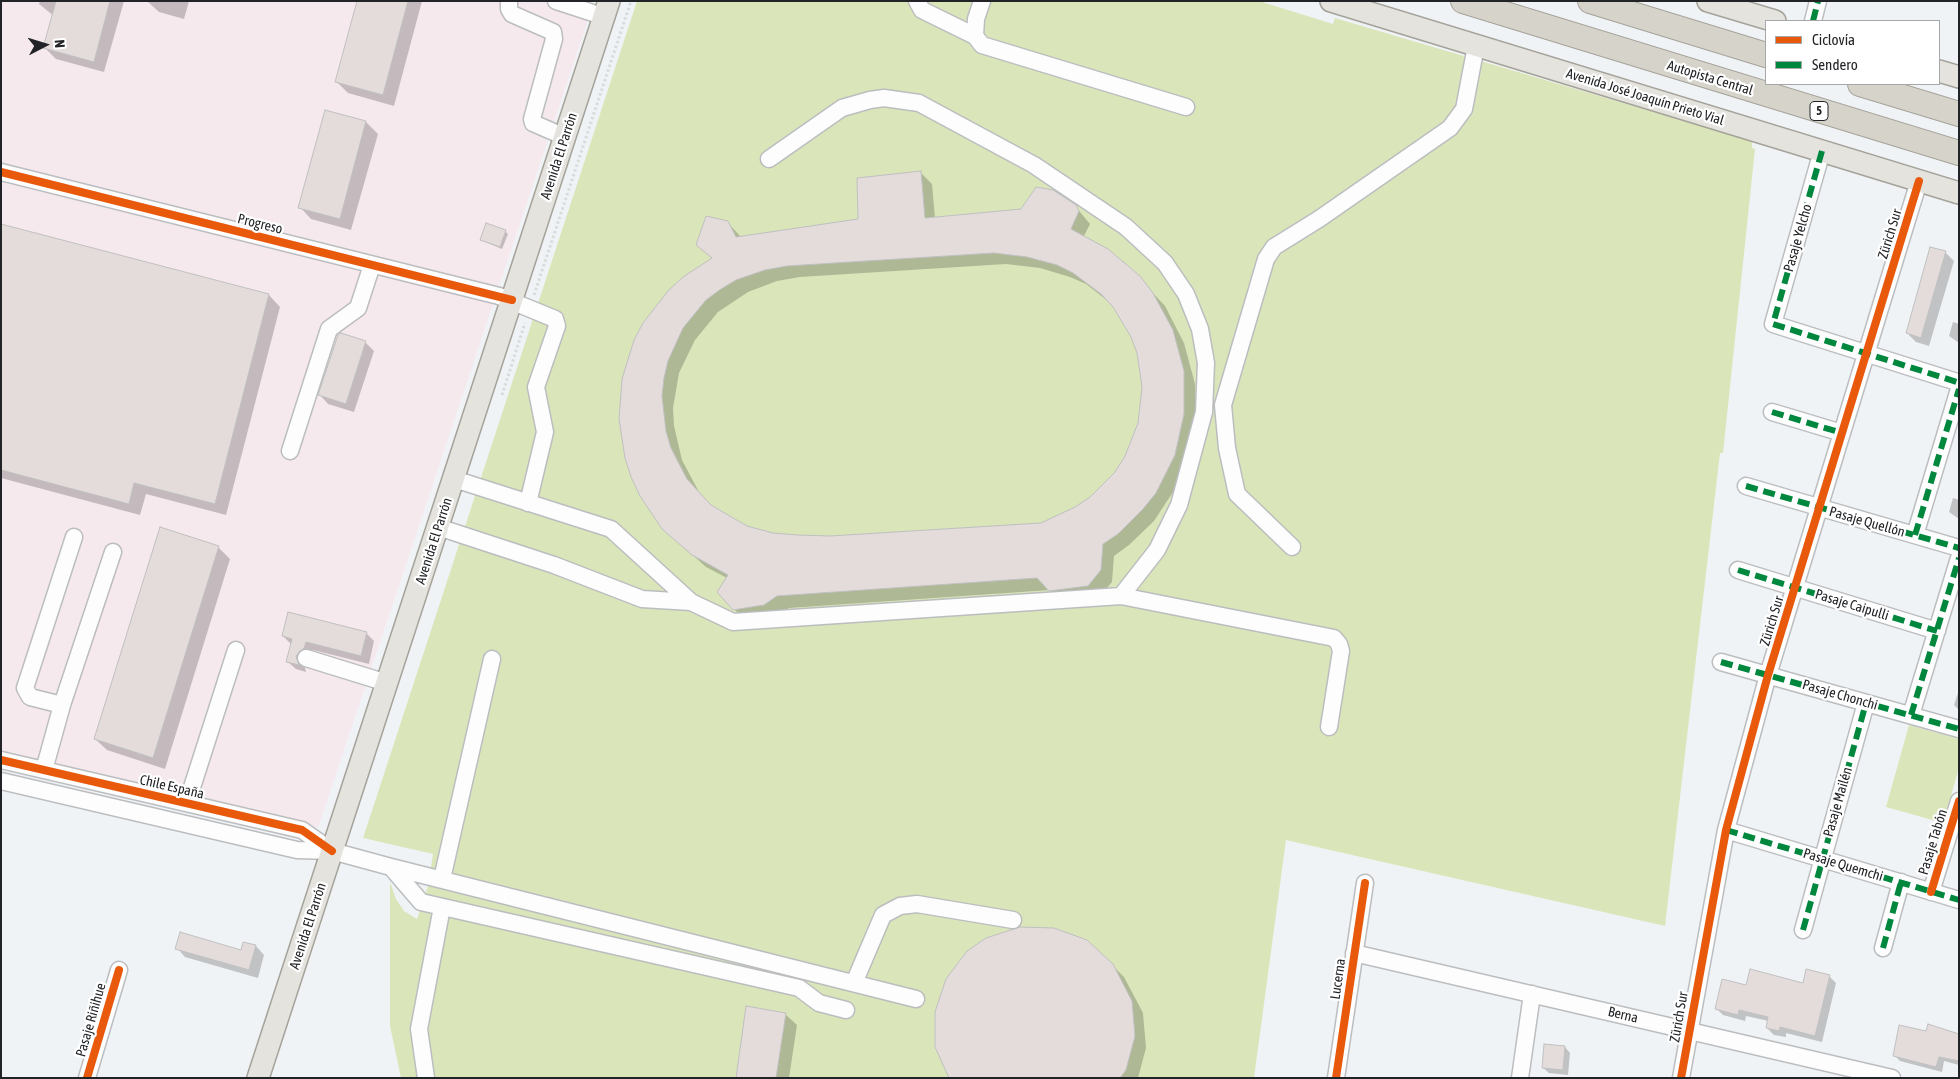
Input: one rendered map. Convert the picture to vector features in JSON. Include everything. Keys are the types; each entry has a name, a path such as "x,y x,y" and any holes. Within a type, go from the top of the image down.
{"highway":[{"name":"Autopista Central","path":"1462,1 1959,153"},
{"path":"1590,1 1765,55"},
{"path":"1863,85 1959,114"}],"main road":[{"name":"Avenida José Joaquín Prieto Vial","path":"1331,1 1959,193"},
{"path":"1708,1 1772,20"},
{"name":"Avenida El Parrón","path":"258,1078 566,137 607,5"},
{"path":"1940,71 1959,77"}],"street":[{"path":"509,1 508,9 512,14 553,32 554,39 532,119 533,123 566,137"},
{"path":"556,1 607,5"},
{"path":"917,1 922,10 975,36 982,45 1186,107"},
{"path":"975,36 976,19 982,1"},
{"path":"1813,20 1818,1"},
{"path":"1292,547 1237,494 1227,448 1223,405 1266,260 1274,247 1450,128 1464,109 1476,46"},
{"path":"769,159 842,108 884,98 919,103 1034,165 1126,227 1165,263 1186,294 1200,329 1206,363 1205,404 1179,505 1157,550 1121,596"},
{"name":"Pasaje Yelcho","path":"1822,151 1773,324 1866,354"},
{"name":"Progreso","path":"1,172 512,300 555,319 557,326 536,387 545,432 528,503"},
{"name":"Zürich Sur","path":"1682,1078 1726,830 1768,675 1919,181"},
{"path":"290,451 329,329 358,308 372,265"},
{"path":"1866,354 1958,386 1955,417 1915,536"},
{"path":"1772,412 1842,433"},
{"path":"454,479 611,529 691,602 733,622 1121,596 1334,638 1339,644 1341,651 1329,727"},
{"name":"Pasaje Quellón","path":"1746,486 1959,548"},
{"path":"438,528 554,565 642,599 691,602"},
{"path":"62,705 30,697 26,688 74,537"},
{"path":"44,770 62,705 113,552"},
{"path":"1911,716 1959,558"},
{"name":"Pasaje Caipulli","path":"1738,570 1937,631"},
{"path":"187,803 236,650"},
{"path":"306,658 387,683"},
{"path":"442,879 492,659"},
{"name":"Pasaje Chonchi","path":"1721,662 1959,729"},
{"name":"Pasaje Mailén","path":"1803,930 1866,703"},
{"name":"Chile España","path":"1,760 302,830 332,850"},
{"path":"1,781 297,850 332,850 391,868 442,879 916,999"},
{"name":"Pasaje Tabón","path":"1931,892 1958,809"},
{"name":"Pasaje Quemchi","path":"1726,830 1959,900"},
{"path":"391,868 421,902 799,988 819,1003 846,1010"},
{"path":"1883,948 1901,882"},
{"name":"Lucerna","path":"1336,1078 1365,883"},
{"path":"854,984 883,915 900,906 917,904 1013,920"},
{"path":"426,1078 419,1029 442,907"},
{"name":"Berna","path":"1354,953 1689,1030 1840,1072 1892,1078"},
{"name":"Pasaje Riñihue","path":"88,1078 119,970"},
{"path":"1520,1078 1532,994"}],"shaded area":[{"path":"1,1 586,1 587,23 318,828 1,753"}],"green space":[{"path":"637,1 1259,1 1333,24 1335,18 1752,141 1752,148 1755,149 1723,453 1720,453 1665,926 1286,840 1254,1078 401,1078 390,1026 390,882 396,899 404,911 417,919 428,886 433,854 363,838"},
{"path":"1909,725 1959,739 1959,768 1943,823 1886,807"}],"building":[{"path":"56,1 110,1 94,62 43,48"},
{"path":"357,1 408,1 383,95 335,82"},
{"path":"325,110 366,121 340,219 298,208"},
{"path":"921,171 925,218 1021,209 1036,187 1053,190 1076,205 1079,211 1071,229 1108,249 1140,276 1153,293 1173,330 1184,371 1184,414 1175,455 1156,493 1118,534 1103,544 1101,570 1088,586 1049,591 1037,578 777,596 764,605 733,610 717,592 728,575 692,555 662,529 640,496 625,458 619,419 622,379 634,340 643,323 668,291 683,277 712,258 696,245 706,216 728,221 736,237 858,219 857,178","holes":["994,253 1027,257 1057,265 1073,273 1101,294 1113,307 1131,337 1137,353 1142,387 1138,423 1125,456 1115,472 1090,497 1075,507 1041,523 830,536 798,535 773,533 747,526 711,505 687,479 671,448 666,431 662,396 664,378 668,361 683,328 706,300 721,289 736,280 765,270 787,266"]},
{"path":"486,223 506,230 500,247 480,240"},
{"path":"1,224 269,294 215,504 134,483 129,504 1,470"},
{"path":"1930,247 1946,251 1921,338 1906,333"},
{"path":"341,333 366,341 346,404 318,395 338,335"},
{"path":"160,527 219,546 153,758 94,739"},
{"path":"288,612 367,632 361,656 306,642 304,648 296,656 299,665 286,662 292,639 282,636"},
{"path":"1020,927 1054,928 1087,940 1113,964 1132,1001 1135,1036 1126,1070 1120,1078 949,1078 935,1047 935,1012 946,979 967,951 986,938"},
{"path":"180,932 241,950 243,942 256,945 249,970 175,949"},
{"path":"1750,969 1803,983 1806,969 1830,975 1815,1036 1780,1027 1779,1031 1766,1028 1768,1017 1739,1010 1738,1015 1715,1009 1722,979 1746,985"},
{"path":"746,1006 786,1013 776,1078 736,1078"},
{"path":"1928,1024 1959,1034 1959,1061 1939,1057 1936,1067 1893,1056 1899,1025 1926,1031"},
{"path":"1544,1044 1565,1046 1563,1070 1542,1068"}],"marked path":[{"path":"1813,20 1818,1"},
{"path":"1822,151 1773,324 1957,382 1959,386"},
{"path":"1915,535 1959,389"},
{"path":"1772,412 1842,433"},
{"path":"1746,486 1959,548"},
{"path":"1911,715 1959,558"},
{"path":"1738,570 1937,631"},
{"path":"1721,662 1959,729"},
{"path":"1803,930 1866,703"},
{"path":"1726,830 1959,900"},
{"path":"1883,948 1901,882"}],"cycle path":[{"path":"1,172 512,300"},
{"path":"1681,1078 1726,830 1768,675 1919,181"},
{"path":"1,760 302,830 332,851"},
{"path":"1931,892 1959,801"},
{"path":"1336,1078 1365,883"},
{"path":"87,1078 119,970"}]}
